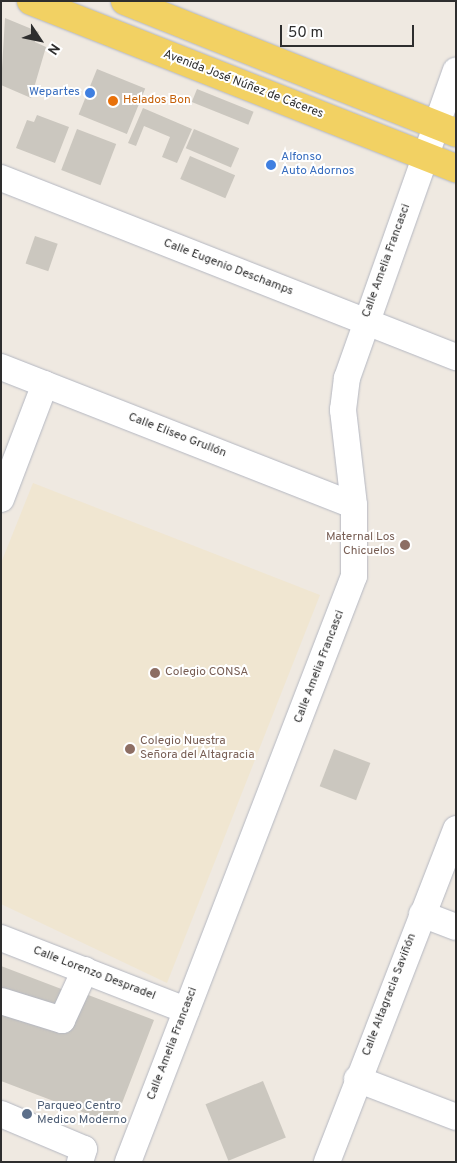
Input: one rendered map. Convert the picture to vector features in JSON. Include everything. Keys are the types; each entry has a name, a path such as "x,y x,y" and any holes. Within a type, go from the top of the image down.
{"main road":[{"name":"Avenida José Núñez de Cáceres","path":"31,1 456,168"},
{"path":"124,1 446,129"}],"street":[{"name":"Calle Amelia Francasci","path":"128,1162 354,576 354,505 344,410 353,349 365,322 424,156 446,129 456,71"},
{"name":"Calle Eugenio Deschamps","path":"1,178 456,357"},
{"name":"Calle Eliseo Grullón","path":"1,367 354,505"},
{"path":"1,499 45,384"},
{"name":"Calle Altagracia Saviñón","path":"327,1162 456,830"},
{"path":"422,914 456,927"},
{"name":"Calle Lorenzo Despradel","path":"1,938 186,1010"},
{"path":"1,1001 62,1020 84,970"},
{"path":"358,1079 456,1117"},
{"path":"1,1114 84,1149 80,1162"}],"shaded area":[{"name":"Colegio Nuestra Señora del Altagracia","path":"33,483 320,595 167,983 1,904 1,563"}],"building":[{"path":"5,18 39,32 35,42 46,47 31,98 1,85"},
{"path":"97,69 145,88 127,134 79,114"},
{"path":"197,89 254,112 248,125 192,102"},
{"path":"143,108 192,129 177,163 162,157 170,137 144,126 136,146 128,143"},
{"path":"37,115 69,127 55,163 16,148 27,120 34,122"},
{"path":"77,129 116,144 100,185 61,170"},
{"path":"194,129 239,148 231,167 186,148"},
{"path":"190,156 235,175 225,198 180,179"},
{"path":"35,236 58,244 48,271 26,263"},
{"path":"334,749 370,763 356,800 320,786"},
{"path":"1,966 64,990 54,1016 1,995"},
{"path":"83,993 154,1020 114,1124 1,1081 1,1008 68,1033"},
{"path":"263,1081 286,1138 228,1161 206,1104"}],"place":[{"name":"Wepartes","path":"90,93"},
{"name":"Helados Bon","path":"113,101"},
{"name":"Alfonso Auto Adornos","path":"271,165"},
{"name":"Maternal Los Chicuelos","path":"405,545"},
{"name":"Colegio CONSA","path":"155,673"},
{"name":"Colegio Nuestra Señora del Altagracia","path":"130,749"},
{"name":"Parqueo Centro Medico Moderno","path":"27,1114"}]}
